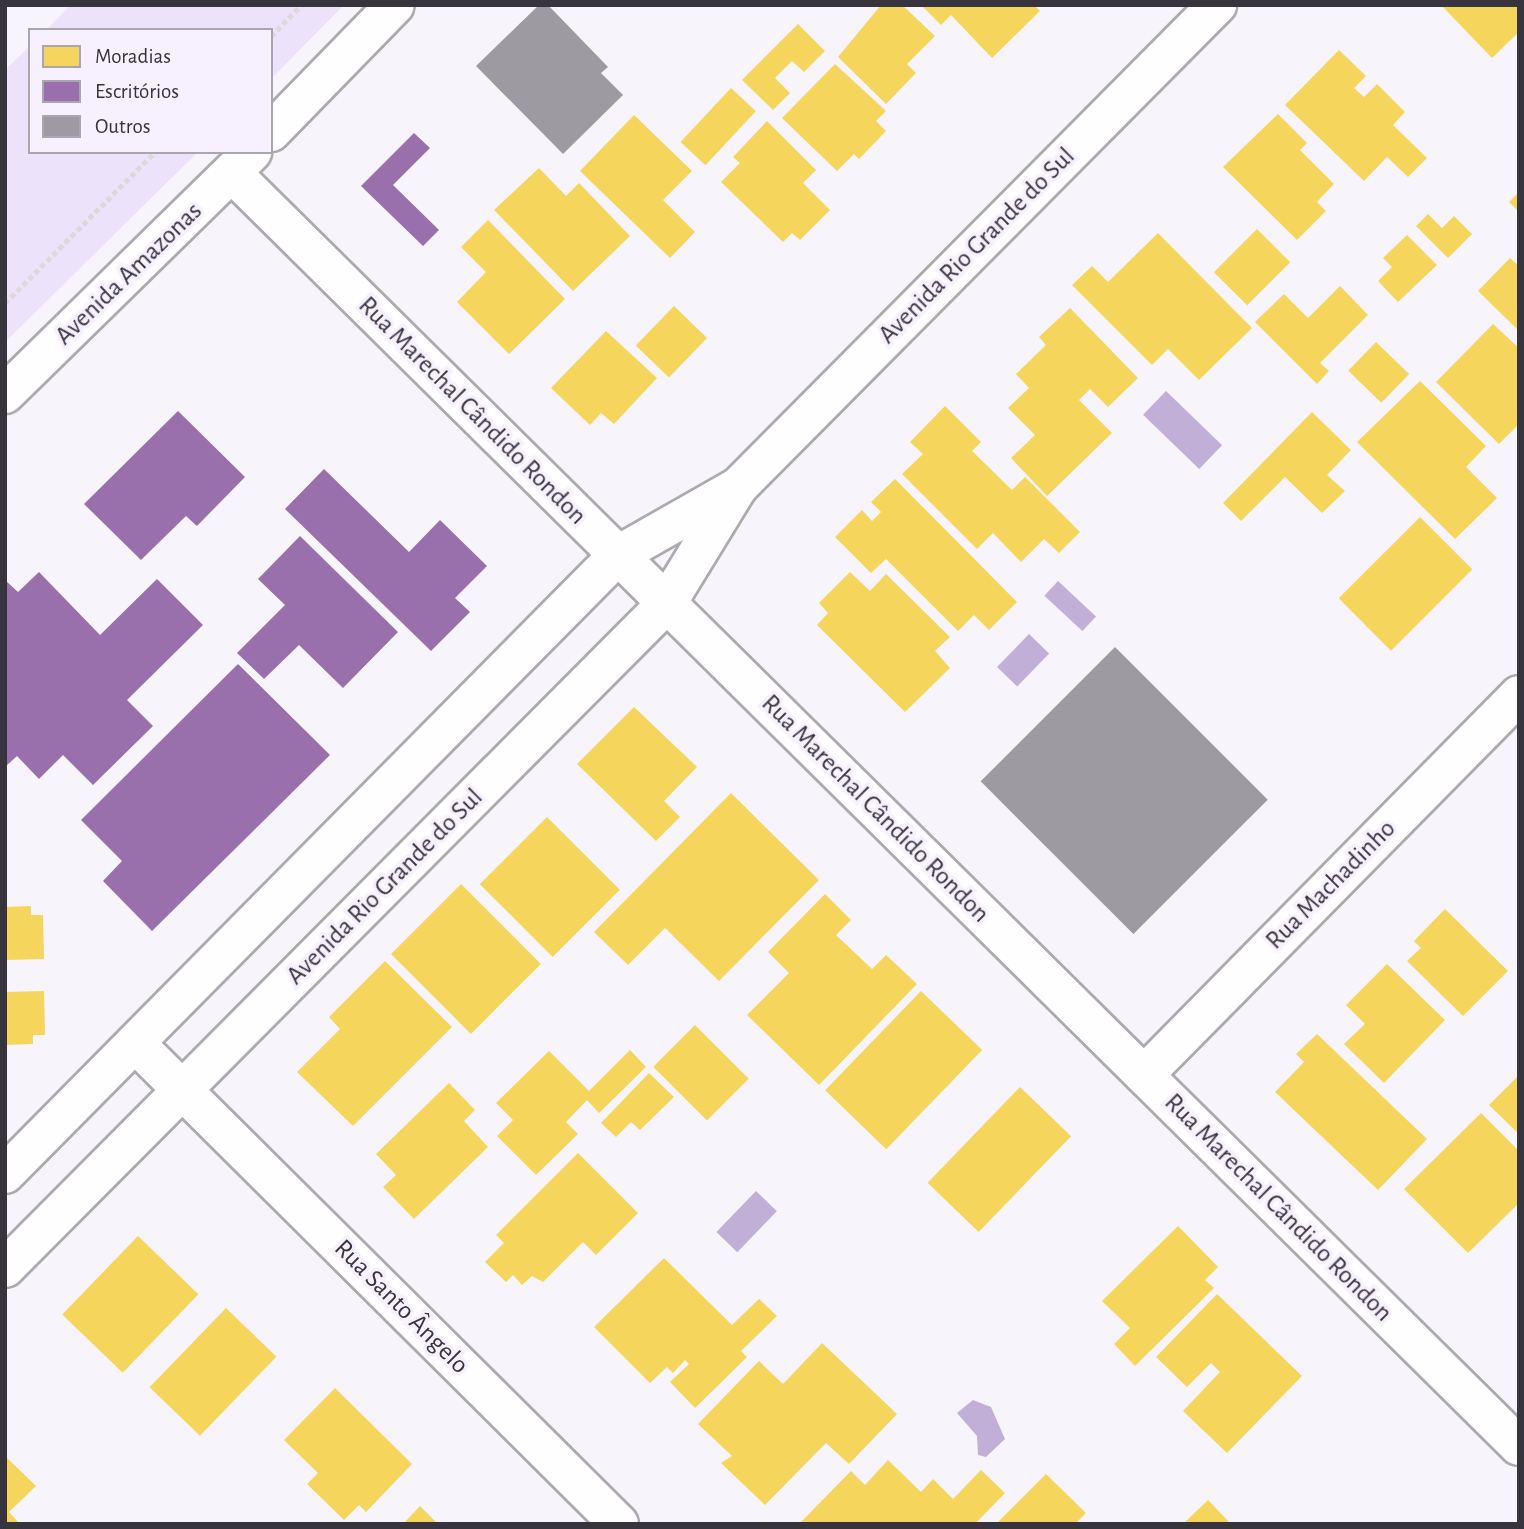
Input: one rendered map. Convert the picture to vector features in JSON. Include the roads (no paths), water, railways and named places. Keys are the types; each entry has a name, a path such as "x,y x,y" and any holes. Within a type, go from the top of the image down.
{"street":[{"path":"273,130 395,5"},
{"name":"Avenida Rio Grande do Sul","path":"5,1268 667,603 738,486 1217,5"},
{"name":"Avenida Amazonas","path":"5,394 242,162"},
{"name":"Rua Marechal Cândido Rondon","path":"242,162 618,555 1519,1446"},
{"name":"Avenida Rio Grande do Sul","path":"5,1174 618,555 738,486"},
{"name":"Rua Machadinho","path":"1144,1075 1519,695"},
{"name":"Rua Santo Ângelo","path":"136,1044 620,1524"}]}
